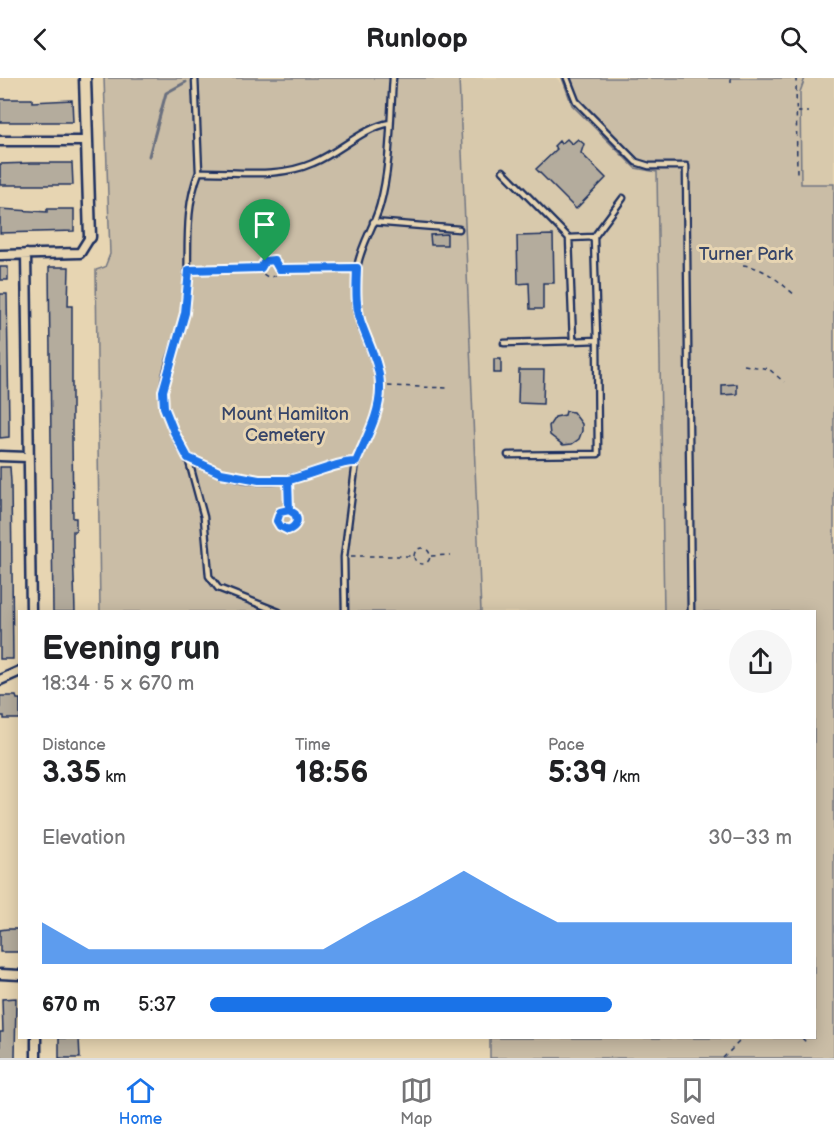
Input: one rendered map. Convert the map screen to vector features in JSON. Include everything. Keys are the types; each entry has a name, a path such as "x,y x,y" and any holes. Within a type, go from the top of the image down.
{"street":[{"path":"0,255 80,253 90,237 85,78"},
{"path":"0,141 86,141"},
{"path":"26,254 27,457 31,610"},
{"path":"0,456 27,457"},
{"path":"0,680 18,672"},
{"path":"0,974 18,975"},
{"path":"36,1039 36,1058"}],"lane":[{"path":"195,78 199,172 190,194 189,270 185,313 163,391 164,407 188,458 202,506 208,576 218,588 274,610"},
{"path":"345,610 344,556 356,462 378,409 380,386 376,364 362,326 356,296 357,268 380,206 393,78"},
{"path":"567,78 576,101 636,162 649,166 686,166 691,610"},
{"path":"199,172 277,172 310,165 350,144 370,128 390,123"},
{"path":"503,171 569,238 573,341"},
{"path":"508,455 598,454 594,237 623,198"},
{"path":"373,222 459,229"},
{"path":"569,238 594,237"},
{"path":"504,343 597,340"},
{"path":"188,458 221,473 274,482 311,475 345,462 356,462"}],"path":[{"path":"796,78 797,175"},
{"path":"796,111 809,112"},
{"path":"271,259 278,264 279,269 277,275 271,278 263,274 261,268 263,262 271,259"},
{"path":"743,265 758,267 767,272 795,295"},
{"path":"189,270 261,268"},
{"path":"279,269 357,268"},
{"path":"744,365 769,369 784,382"},
{"path":"380,386 450,388"},
{"path":"288,480 289,510"},
{"path":"289,510 295,514 296,524 292,529 285,530 278,524 277,518 283,511 289,510"},
{"path":"413,556 414,551 422,547 427,549 430,556"},
{"path":"430,556 451,555"},
{"path":"344,556 413,556 420,564 426,563 430,556"},
{"path":"723,1058 742,1039"},
{"path":"803,1039 807,1043"}],"shaded area":[{"path":"459,78 556,78 562,83 572,105 657,171 664,610 481,610"},
{"path":"805,78 834,78 834,184 801,185 800,92"}],"green space":[{"name":"Mount Hamilton Cemetery","path":"104,78 459,78 481,610 100,610 96,270 105,267 110,254"},
{"name":"Turner Park","path":"562,78 805,78 800,92 801,184 834,184 834,1058 490,1058 490,1039 816,1039 816,610 664,610 657,172 635,168 572,105"}],"building":[{"path":"0,99 32,99 32,102 72,100 73,122 0,122"},
{"path":"567,139 572,144 578,139 584,144 581,153 606,178 576,209 536,169 557,149 554,146 559,141 561,144"},
{"path":"72,163 73,185 0,185 0,164"},
{"path":"0,209 47,212 47,209 74,209 74,231 0,233"},
{"path":"447,234 447,245 431,245 430,235"},
{"path":"553,235 554,283 543,283 543,309 530,309 529,283 518,284 517,236"},
{"path":"0,267 8,267 8,280 0,280"},
{"path":"49,267 69,267 68,306 72,306 73,518 76,518 76,531 73,531 75,610 53,610"},
{"path":"0,294 7,294 9,437 0,438"},
{"path":"494,359 501,359 501,373 494,373"},
{"path":"519,370 544,370 543,404 518,403"},
{"path":"737,384 737,394 722,395 722,385"},
{"path":"566,411 573,412 582,424 582,431 579,439 572,444 563,445 550,435 549,426 555,417 565,415"},
{"path":"0,467 10,467 13,659 0,659"},
{"path":"0,696 16,696 18,719 4,719 4,716 0,716"},
{"path":"18,929 18,952 0,952 0,930"},
{"path":"16,998 15,1058 0,1058 0,1032 3,1032 2,999"},
{"path":"59,1039 79,1039 80,1058 59,1058"}],"waterway":[{"path":"149,156 166,93 186,82"}],"route":[{"path":"265,261 261,268 189,270 185,313 163,391 164,407 188,458 221,473 241,478 274,482 288,480 289,510 297,517 296,524 288,530 280,526 277,521 280,512 289,510 288,480 331,469 345,462 356,462 378,409 380,386 376,364 362,326 356,296 357,268 279,269 274,260 265,261"}]}
